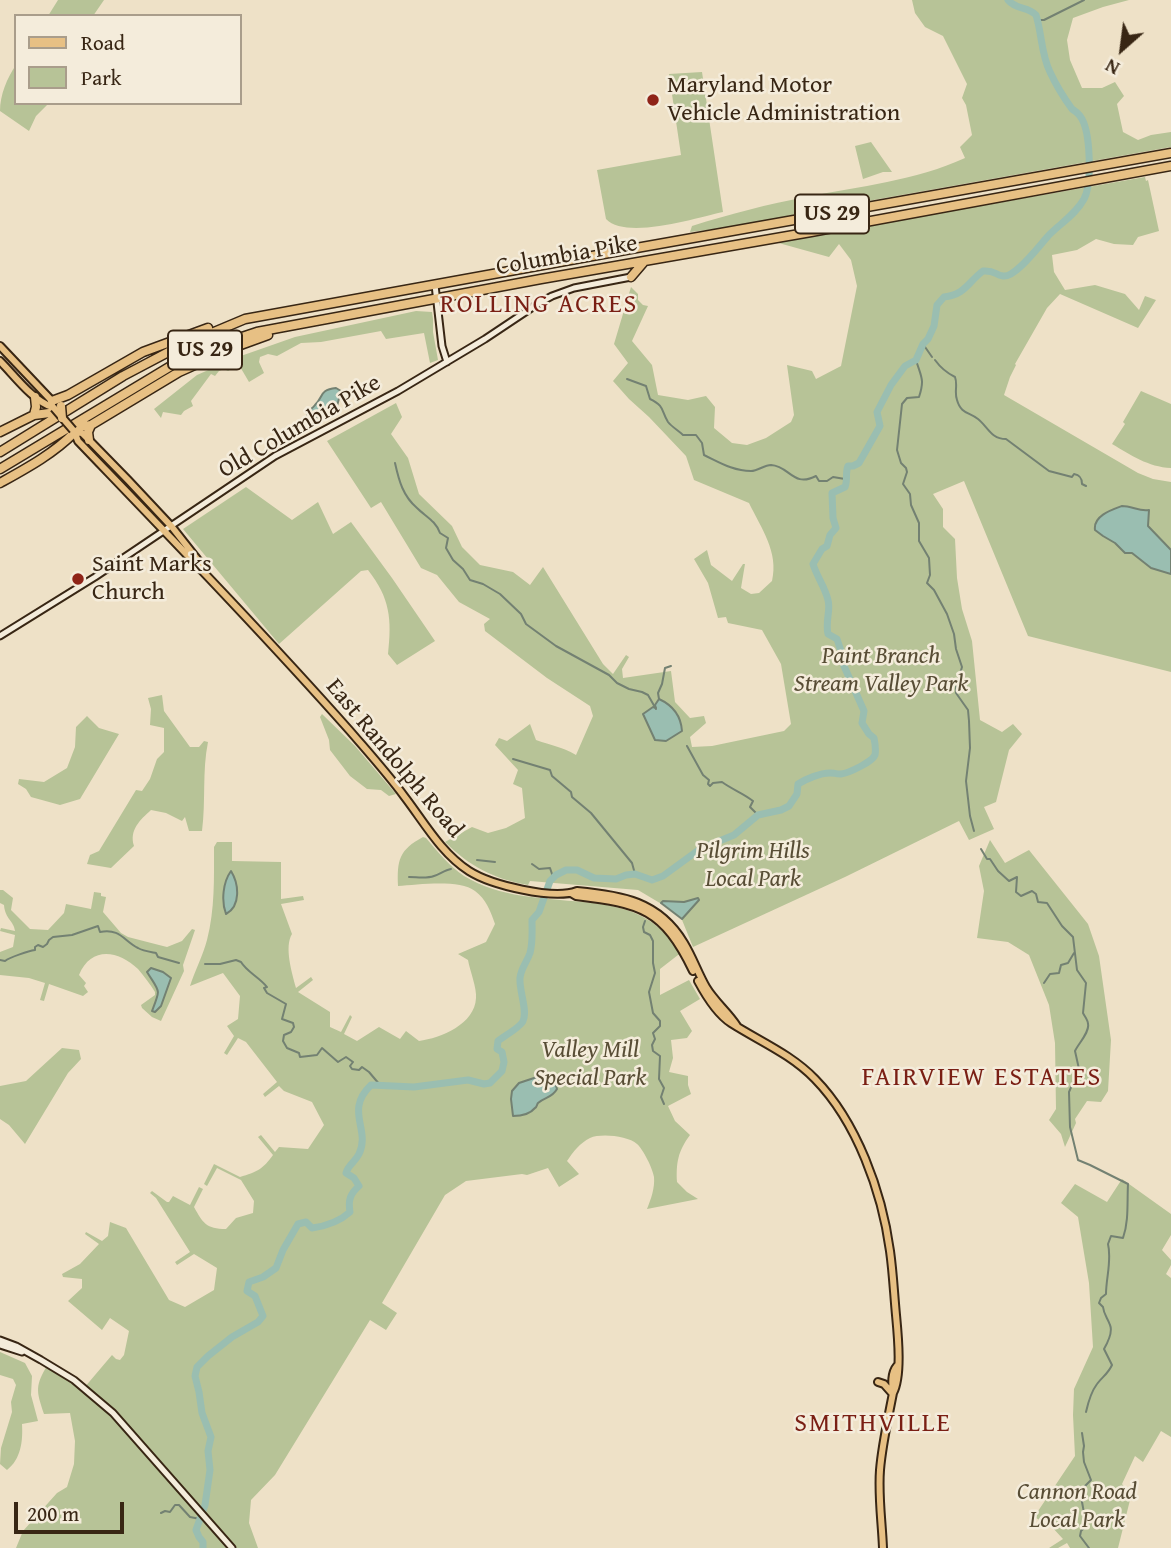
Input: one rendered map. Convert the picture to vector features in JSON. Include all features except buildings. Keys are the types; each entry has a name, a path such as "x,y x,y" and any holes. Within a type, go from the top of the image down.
{"highway":[{"name":"Columbia Pike","path":"0,452 123,376 176,348 245,319 1171,153"},
{"name":"Columbia Pike","path":"0,469 162,371 188,357 244,335 1171,166"},
{"path":"631,276 644,262"},
{"path":"0,432 34,415 55,409 68,395 143,352 222,323 245,319"},
{"path":"0,483 61,446 74,429 91,425 179,372 253,340 307,322"},
{"path":"34,415 35,397"},
{"path":"89,440 91,425"}],"main road":[{"name":"Old Columbia Pike","path":"0,636 172,527 275,456 398,391 552,296 583,285 631,276"},
{"path":"435,285 442,346 447,362"},
{"path":"0,346 74,429"},
{"path":"0,361 35,397 55,409"},
{"name":"East Randolph Road","path":"74,429 89,440 172,527 220,591"},
{"name":"East Randolph Road","path":"74,429 78,442 349,730 456,861 494,883 552,893 577,891 610,894 640,903 656,913 680,937 711,995 737,1026 783,1054 812,1076 838,1107 856,1138 876,1192 886,1225 890,1252 897,1328 897,1366 892,1381 893,1393 880,1470 883,1548"},
{"path":"0,1340 16,1346 74,1380 113,1413 232,1548"},
{"path":"0,1345 29,1354"},
{"path":"878,1382 893,1393"}],"green space":[{"path":"58,0 104,0 94,14 49,14"},
{"path":"912,0 1129,0 1073,18 1067,40 1070,60 1082,88 1102,88 1115,82 1124,96 1117,104 1123,132 1138,140 1171,132 1171,147 740,226 690,232 692,226 735,213 907,178 965,158 960,147 972,135 962,98 967,84 943,36 925,27 915,13"},
{"path":"14,68 14,105 47,105 36,116 29,131 0,111 1,99"},
{"path":"702,72 723,212 645,228 616,225 606,219 597,170 681,155 669,74"},
{"path":"871,142 892,172 883,172 863,179 855,146"},
{"name":"Paint Branch Stream Valley Park","path":"1145,177 1146,181 1148,180 1159,231 1138,237 1133,245 1096,239 1077,250 1052,255 1054,272 1065,290 1095,285 1125,294 1139,310 1145,296 1156,300 1138,328 1060,294 1047,308 1015,364 1004,395 1138,473 1171,482 1171,672 1028,636 964,481 933,494 943,509 943,527 955,539 957,578 962,609 972,641 980,720 1002,732 1013,724 1022,734 1009,750 996,802 984,807 994,829 969,840 959,821 693,947 680,915 638,890 530,881 528,885 483,870 463,858 445,842 472,827 488,833 506,828 525,818 522,788 513,784 518,770 495,745 499,738 507,741 530,724 536,740 576,755 593,716 590,706 547,678 485,631 484,624 490,619 459,602 437,575 421,568 381,502 371,508 327,441 396,403 402,417 391,434 408,458 419,494 452,526 462,547 480,565 513,572 530,585 543,567 603,664 613,674 626,655 629,657 622,669 623,678 671,671 675,702 690,718 704,716 706,723 690,737 692,747 712,746 784,731 791,724 781,664 762,630 728,623 726,617 718,618 708,583 694,559 707,550 711,565 732,581 745,564 741,588 751,594 759,593 772,581 774,570 771,550 763,531 749,503 694,480 686,456 613,381 628,363 614,344 631,287 638,294 638,300 648,306 632,341 652,365 658,395 688,400 706,396 715,407 714,428 732,443 747,445 766,438 791,422 794,415 787,365 812,371 816,379 841,366 857,286 851,260 839,244 829,257 775,242"},
{"path":"416,311 432,312 438,360 430,363 424,333 386,339 381,331 301,343 277,356 268,354 260,357 259,362 264,373 249,382 239,365 228,371 219,371 215,376 211,374 191,401 193,406 181,415 163,412 161,418 154,409 197,375 238,357 295,337"},
{"path":"1141,391 1171,404 1171,468 1147,463 1112,444"},
{"path":"246,487 292,520 318,502 333,534 351,522 435,641 397,665 388,654 388,609 381,590 368,570 361,571 279,644 183,529"},
{"path":"162,695 164,711 190,747 199,747 204,741 208,742 202,831 189,831 185,817 182,821 166,813 151,810 134,830 134,846 111,868 87,864 90,855 99,851 136,790 142,791 150,779 157,759 164,752 164,728 150,725 151,709 148,698"},
{"path":"322,714 355,746 396,794 389,796 381,790 367,789 350,776 330,750 320,717"},
{"path":"87,716 99,728 119,734 80,799 60,805 31,797 26,789 18,784 19,779 44,782 67,768 75,747 76,727"},
{"name":"Valley Mill Special Park","path":"423,837 453,868 478,883 522,896 600,904 626,910 655,925 683,955 678,955 660,969 660,995 689,980 700,999 680,1011 692,1031 687,1038 671,1040 673,1058 669,1072 688,1076 691,1094 668,1106 675,1121 690,1135 679,1157 677,1182 698,1199 647,1209 654,1181 650,1164 637,1144 614,1136 595,1136 580,1145 567,1161 579,1174 559,1187 548,1168 527,1175 466,1181 445,1195 382,1303 397,1313 386,1330 370,1320 275,1475 251,1500 249,1523 258,1548 16,1548 23,1531 57,1493 67,1487 74,1464 75,1441 70,1413 44,1414 39,1399 38,1388 44,1371 48,1364 84,1388 112,1355 120,1360 124,1355 129,1331 110,1318 102,1330 68,1301 82,1288 82,1279 63,1277 62,1274 80,1264 99,1244 85,1234 86,1232 102,1241 108,1236 110,1222 126,1228 169,1300 185,1307 214,1290 217,1268 194,1254 177,1265 175,1262 190,1252 156,1198 150,1193 152,1191 167,1202 173,1196 190,1205 199,1187 203,1189 194,1207 200,1217 209,1226 226,1229 236,1218 253,1213 254,1201 241,1180 217,1168 207,1186 204,1184 214,1164 240,1177 263,1167 273,1155 258,1137 261,1135 275,1152 279,1147 308,1149 324,1125 312,1102 284,1091 279,1086 265,1097 263,1094 277,1082 246,1042 238,1038 227,1055 224,1053 234,1036 227,1026 238,1019 240,996 223,973 190,986 210,928 214,894 214,847 217,842 232,842 232,861 281,862 281,899 303,896 304,900 281,904 292,934 289,946 291,968 296,988 311,977 313,980 298,992 330,1012 330,1027 341,1032 350,1015 352,1017 344,1034 357,1041 379,1027 400,1039 406,1031 419,1041 446,1033 470,1015 476,998 475,989 468,960 458,954 486,942 495,924 482,898 468,887 438,884 398,886 399,862 404,851"},
{"path":"990,840 1005,863 1029,850 1088,924 1099,956 1111,1040 1108,1091 1101,1102 1087,1101 1075,1119 1076,1123 1065,1147 1061,1134 1049,1120 1056,1109 1055,1043 1049,1005 1029,955 1008,942 977,938 984,891 979,866"},
{"path":"0,890 13,898 11,910 30,929 48,930 64,913 66,904 91,909 94,892 106,897 103,912 121,933 128,937 167,947 182,941 192,929 195,930 183,965 184,971 161,1021 152,1017 141,1005 155,995 149,983 138,969 114,955 98,955 84,966 79,975 86,983 84,986 88,992 83,996 49,984 44,1001 40,1000 45,983 29,978 0,975 0,952 13,947 15,935 0,931 1,928 15,931 4,905 0,903"},
{"path":"62,1048 79,1050 81,1059 68,1073 25,1144 9,1125 0,1119 0,1086 26,1081"},
{"name":"Cannon Road Local Park","path":"1122,1179 1171,1214 1171,1235 1162,1250 1171,1260 1166,1274 1171,1278 1171,1437 1161,1431 1143,1462 1135,1456 1122,1484 1131,1496 1118,1548 1070,1548 1067,1543 1058,1548 1049,1548 1063,1539 1051,1526 1034,1517 1075,1456 1074,1389 1093,1347 1089,1283 1078,1217 1061,1203 1075,1184 1107,1202"},
{"path":"0,1352 25,1363 32,1376 31,1395 38,1421 22,1424 20,1449 12,1466 7,1470 0,1464 1,1448 12,1412 11,1402 16,1385 13,1379 0,1375"}],"water":[{"path":"336,388 341,391 337,406 323,415 308,418 307,413 324,392"},
{"path":"1122,506 1149,510 1148,526 1171,550 1171,574 1151,568 1132,553 1125,553 1095,530 1100,517"},
{"path":"659,699 675,712 682,731 666,741 655,740 643,714 653,707 656,708"},
{"path":"231,871 237,894 234,906 226,914 224,892"},
{"path":"698,898 682,919 661,903 684,902"},
{"path":"151,968 171,978 161,1006 155,1012 152,1011 158,991 147,972"},
{"path":"549,1073 555,1080 555,1092 530,1112 513,1116 512,1091 519,1083"}],"waterway":[{"path":"203,1548 203,1542 196,1530 205,1505 211,1437 202,1413 195,1376 197,1367 232,1337 258,1322 263,1316 255,1296 247,1291 249,1282 276,1268 298,1224 306,1222 312,1228 323,1226 350,1212 350,1198 359,1186 354,1178 346,1173 362,1145 359,1103 363,1094 371,1085 414,1087 468,1080 484,1084 490,1083 502,1071 504,1062 502,1052 497,1049 498,1041 523,1021 520,978 531,949 532,920 539,912 550,881 556,875 566,870 577,870 594,878 616,879 635,874 652,880 663,876 700,849 734,835 758,815 789,806 801,782 822,774 849,772 875,755 874,738 862,723 864,711 844,666 837,639 828,634 828,600 813,564 822,549 827,546 830,535 836,528 832,493 845,487 848,466 859,463 880,426 877,412 891,385 905,366 916,360 928,339 934,326 937,305 944,297 962,291 983,271 1003,276 1015,272 1077,209 1087,192 1089,157 1084,123 1057,87 1050,72 1036,15 1008,0"},
{"path":"1037,20 1044,20 1084,0"},
{"path":"923,344 932,357"},
{"path":"916,360 922,378 921,391 919,397 907,398 902,404 897,450 907,472 903,484 910,494 911,505 919,523 919,541 929,558 930,575 927,583 947,614 962,667 956,693 968,710 970,748 966,781 974,831"},
{"path":"935,360 955,377 956,397 963,410 978,419 993,435 1006,439 1049,471 1072,477 1074,474 1078,475 1086,486"},
{"path":"627,379 646,386 650,399 660,406 670,424 683,435 696,435 702,443 704,455 721,463 751,471 768,465 777,466 802,479 816,476 819,481 827,481 833,477 845,479"},
{"path":"395,463 408,498 433,522 440,533 448,538 446,548 470,580 500,594 521,614 526,624 556,646 609,675 617,683 648,695 656,709"},
{"path":"659,699 658,693 665,668 671,666"},
{"path":"687,746 703,775 709,780 710,786 722,782 753,801 750,807 758,815"},
{"path":"513,759 550,770 552,776 591,813 632,863 635,874"},
{"path":"981,849 1009,881 1017,877 1016,892 1021,896 1032,891 1036,894 1038,902 1047,903 1073,937 1077,970 1086,983 1083,1013 1088,1027 1075,1051 1079,1069 1069,1092 1070,1127 1078,1160 1128,1184 1125,1232 1123,1238 1111,1236 1108,1244 1106,1294 1099,1303 1111,1328 1104,1349 1112,1365 1093,1390 1086,1412"},
{"path":"477,860 495,862"},
{"path":"532,864 539,869 550,868 553,877"},
{"path":"409,877 431,877 451,869"},
{"path":"645,921 644,932 650,935 653,941 655,973 649,992 653,1013 660,1021 660,1026 653,1033 655,1039 652,1045 653,1051 660,1056 659,1079 664,1088 661,1097 664,1104"},
{"path":"0,960 5,961 35,950 38,945 43,947 53,937 72,935 98,926 100,932 117,933 140,949 179,963"},
{"path":"1044,983 1050,974 1059,973 1061,965 1068,963 1074,953"},
{"path":"205,964 236,960 241,962 267,987 264,988 267,993 286,1004 282,1019 293,1023 294,1027 284,1035 283,1041 287,1048 299,1053 300,1057 317,1055 322,1048 338,1062 346,1057 353,1062 350,1066 352,1069 359,1070 362,1067 380,1085"},
{"path":"1082,1433 1084,1462 1091,1480 1082,1489 1085,1527 1080,1536 1089,1548"},
{"path":"161,1513 170,1512 175,1505 179,1505 190,1517 200,1519"}],"place":[{"name":"Maryland Motor Vehicle Administration","path":"653,100"},
{"name":"Saint Marks Church","path":"78,579"}],"district":[{"name":"ROLLING ACRES","path":"539,305"},
{"name":"FAIRVIEW ESTATES","path":"982,1078"},
{"name":"SMITHVILLE","path":"873,1424"}],"park label":[{"name":"Pilgrim Hills Local Park","path":"753,866"}]}
